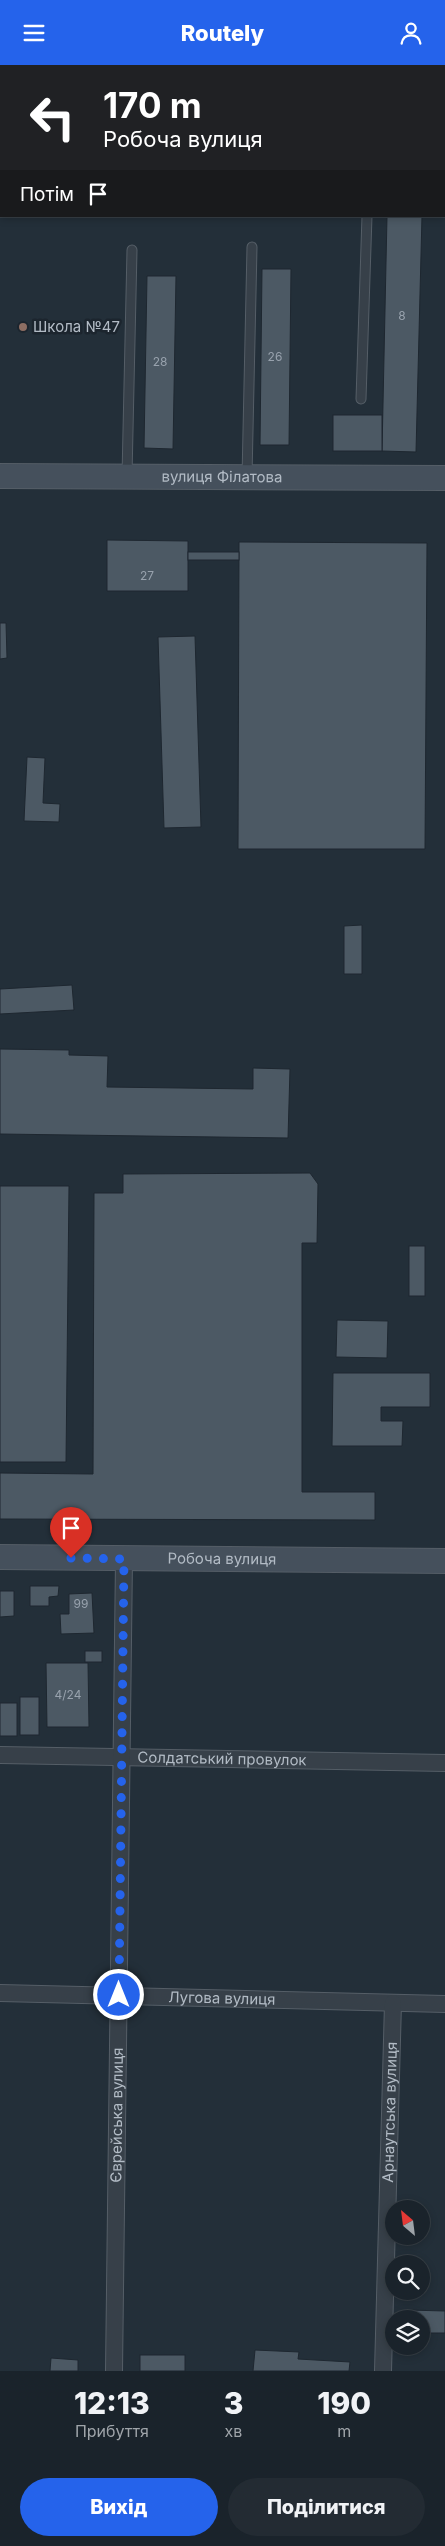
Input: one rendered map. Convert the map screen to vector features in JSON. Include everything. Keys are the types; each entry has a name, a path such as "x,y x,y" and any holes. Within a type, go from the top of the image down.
{"street":[{"name":"вулиця Філатова","path":"0,476 445,477"},
{"name":"Робоча вулиця","path":"0,1557 445,1561"},
{"name":"Єврейська вулиця","path":"114,2371 120,1757 124,1559"},
{"name":"Солдатський провулок","path":"0,1755 445,1763"},
{"name":"Лугова вулиця","path":"0,1993 445,2003"},
{"name":"Арнаутська вулиця","path":"383,2371 393,2003"}],"lane":[{"path":"361,399 367,217"},
{"path":"247,477 252,247"},
{"path":"127,477 132,250"}],"building":[{"path":"387,217 422,217 416,452 382,451"},
{"path":"262,269 291,269 289,445 260,445"},
{"path":"147,276 176,276 173,449 144,448"},
{"path":"333,415 382,415 382,451 333,451"},
{"path":"107,540 188,541 188,591 107,591"},
{"path":"239,542 427,543 425,849 238,849"},
{"path":"188,552 239,552 239,560 188,560"},
{"path":"0,623 6,623 7,658 0,659"},
{"path":"195,636 201,827 164,828 158,637"},
{"path":"27,757 45,758 43,803 60,804 59,822 24,821"},
{"path":"362,925 362,974 344,974 344,926"},
{"path":"72,985 74,1010 0,1014 0,989"},
{"path":"0,1049 69,1050 69,1055 108,1056 107,1087 253,1089 253,1068 290,1069 288,1138 0,1134"},
{"path":"310,1173 318,1184 317,1243 302,1243 302,1492 375,1492 375,1520 0,1519 0,1473 93,1474 94,1193 123,1193 123,1174"},
{"path":"0,1186 69,1186 66,1462 0,1462"},
{"path":"409,1246 425,1246 425,1296 409,1296"},
{"path":"337,1320 388,1321 387,1358 336,1357"},
{"path":"333,1373 430,1373 430,1407 381,1407 381,1421 403,1421 402,1446 332,1446"},
{"path":"30,1586 59,1586 58,1596 49,1597 49,1606 30,1606"},
{"path":"0,1591 14,1591 14,1616 0,1617"},
{"path":"92,1593 94,1633 61,1634 60,1614 69,1614 69,1594"},
{"path":"85,1651 102,1651 102,1662 85,1662"},
{"path":"46,1663 88,1663 89,1727 47,1727"},
{"path":"20,1697 39,1697 39,1735 20,1735"},
{"path":"0,1703 17,1703 17,1736 0,1736"},
{"path":"430,2311 445,2311 445,2333 430,2333"},
{"path":"255,2350 299,2352 298,2359 350,2362 349,2371 253,2371"},
{"path":"140,2355 185,2355 185,2371 140,2371"},
{"path":"51,2358 78,2360 78,2371 50,2371"}],"place":[{"name":"Школа №47","path":"23,327"}],"route":[{"path":"71,1558 124,1559 120,1757 119,1995"}]}
